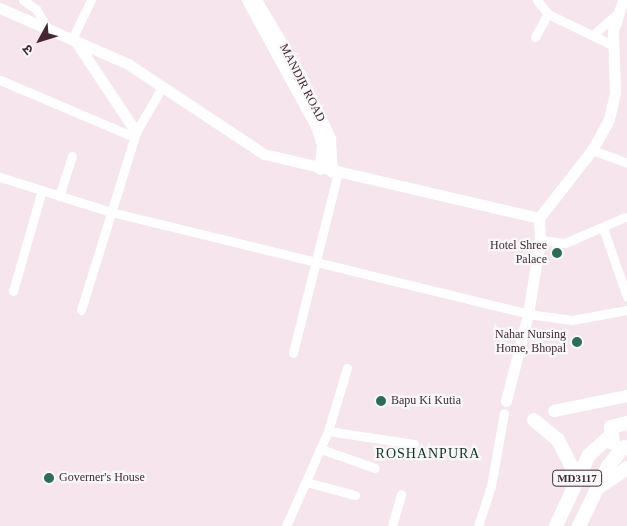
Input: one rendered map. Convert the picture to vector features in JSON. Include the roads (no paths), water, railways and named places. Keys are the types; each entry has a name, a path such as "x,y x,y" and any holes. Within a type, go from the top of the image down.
{"main road":[{"path":"554,411 627,396"},
{"path":"534,420 558,440 574,472 573,484"},
{"name":"MD3117","path":"556,526 573,484 589,455 609,437 614,424 627,423"},
{"name":"MD3117","path":"579,526 592,493 625,446 614,445 609,437"},
{"path":"592,493 627,468"}],"street":[{"path":"23,0 36,9 47,28"},
{"path":"74,40 91,0"},
{"name":"MANDIR ROAD","path":"247,0 316,126 322,144 320,169"},
{"name":"MANDIR ROAD","path":"256,0 300,74 330,138 335,172"},
{"path":"506,401 528,314 540,240 539,218 592,150 609,119 615,94 612,45 618,13 623,0"},
{"path":"535,1 548,14 595,33 612,45"},
{"path":"0,8 128,64 161,88 264,154 320,169 539,218"},
{"path":"595,33 618,13"},
{"path":"535,37 548,14"},
{"path":"74,40 135,135"},
{"path":"0,80 135,135"},
{"path":"81,310 135,135 161,88"},
{"path":"592,150 627,163"},
{"path":"59,196 72,156"},
{"path":"293,353 335,172"},
{"path":"0,177 111,212 528,314 572,320 627,310"},
{"path":"13,291 42,190"},
{"path":"540,240 565,243 625,217"},
{"path":"603,228 627,297"},
{"path":"286,526 328,431 347,368"},
{"path":"478,526 491,486 504,413"},
{"path":"328,431 414,444"},
{"path":"321,449 375,468"},
{"path":"306,482 356,495"},
{"path":"392,526 401,494"}],"place":[{"name":"Hotel Shree Palace","path":"557,253"},
{"name":"Nahar Nursing Home, Bhopal","path":"577,342"},
{"name":"Bapu Ki Kutia","path":"381,401"},
{"name":"Governer's House","path":"49,478"}],"district":[{"name":"ROSHANPURA","path":"428,454"}]}
